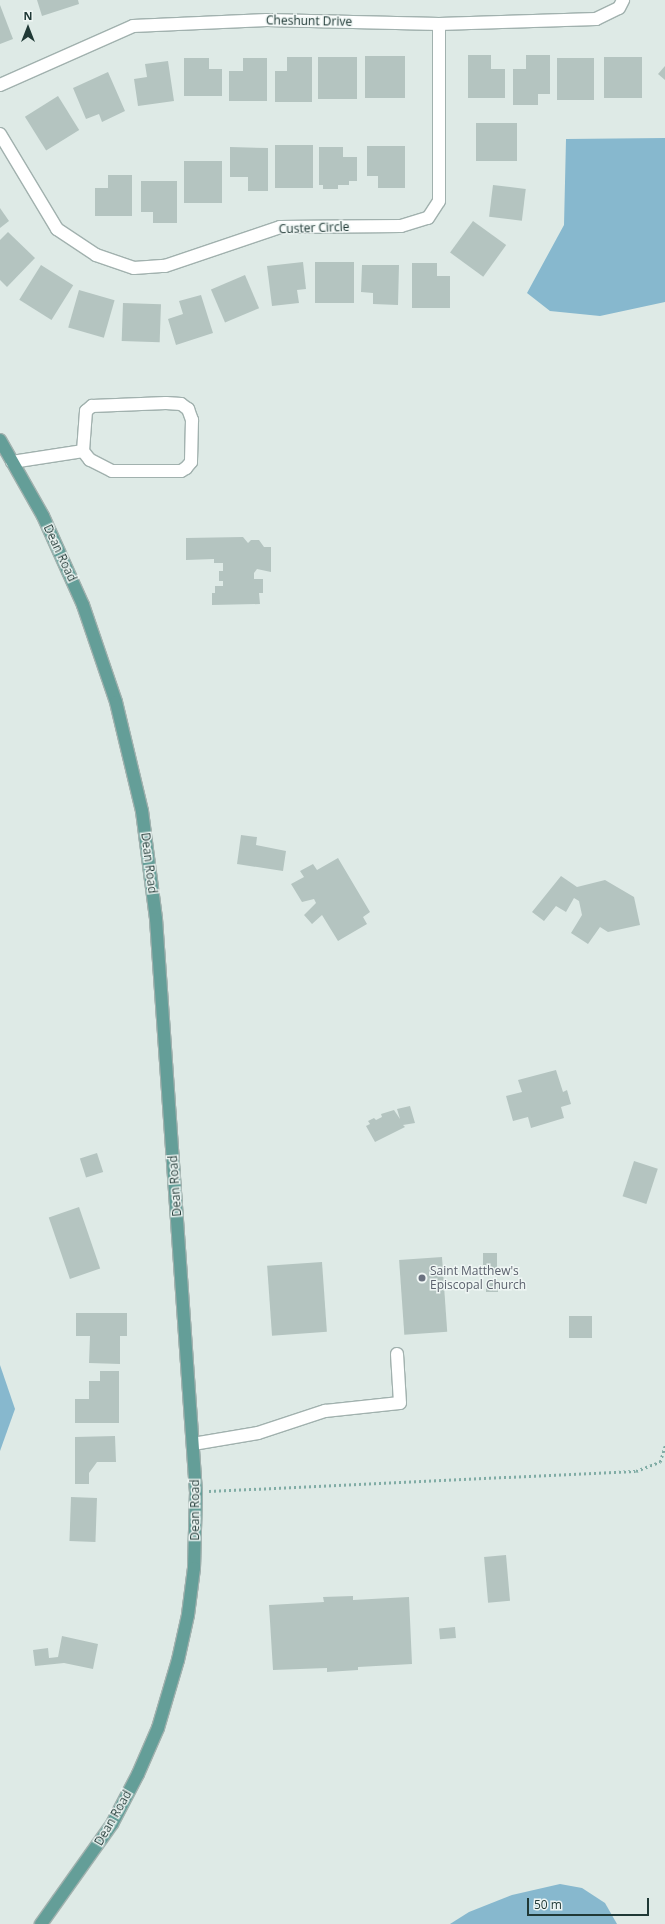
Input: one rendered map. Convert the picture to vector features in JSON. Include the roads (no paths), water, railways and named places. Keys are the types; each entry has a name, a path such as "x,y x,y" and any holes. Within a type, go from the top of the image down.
{"main road":[{"name":"Dean Road","path":"0,440 58,548 92,630 128,749 145,832 158,946 196,1492 194,1568 188,1615 173,1682 158,1728 138,1774 115,1818 41,1924"}],"street":[{"name":"Cheshunt Drive","path":"0,85 133,26 268,20 439,24 596,18 619,8 623,0"},
{"name":"Custer Circle","path":"0,134 56,228 96,255 134,268 165,266 280,227 401,226 428,218 439,201 439,24"},
{"path":"181,404 188,410 192,420 191,462 181,471 112,470 90,460 83,451 86,411 92,406 181,404"},
{"path":"12,462 83,451"},
{"path":"193,1444 258,1432 325,1411 400,1403 398,1354"}],"water":[{"path":"665,138 665,302 600,316 550,311 527,293 564,225 566,139"},
{"path":"0,1365 15,1409 0,1451"},
{"path":"560,1884 582,1888 605,1903 617,1924 450,1924 469,1912 512,1895"}],"place":[{"name":"Saint Matthew's Episcopal Church","path":"422,1278"}]}
